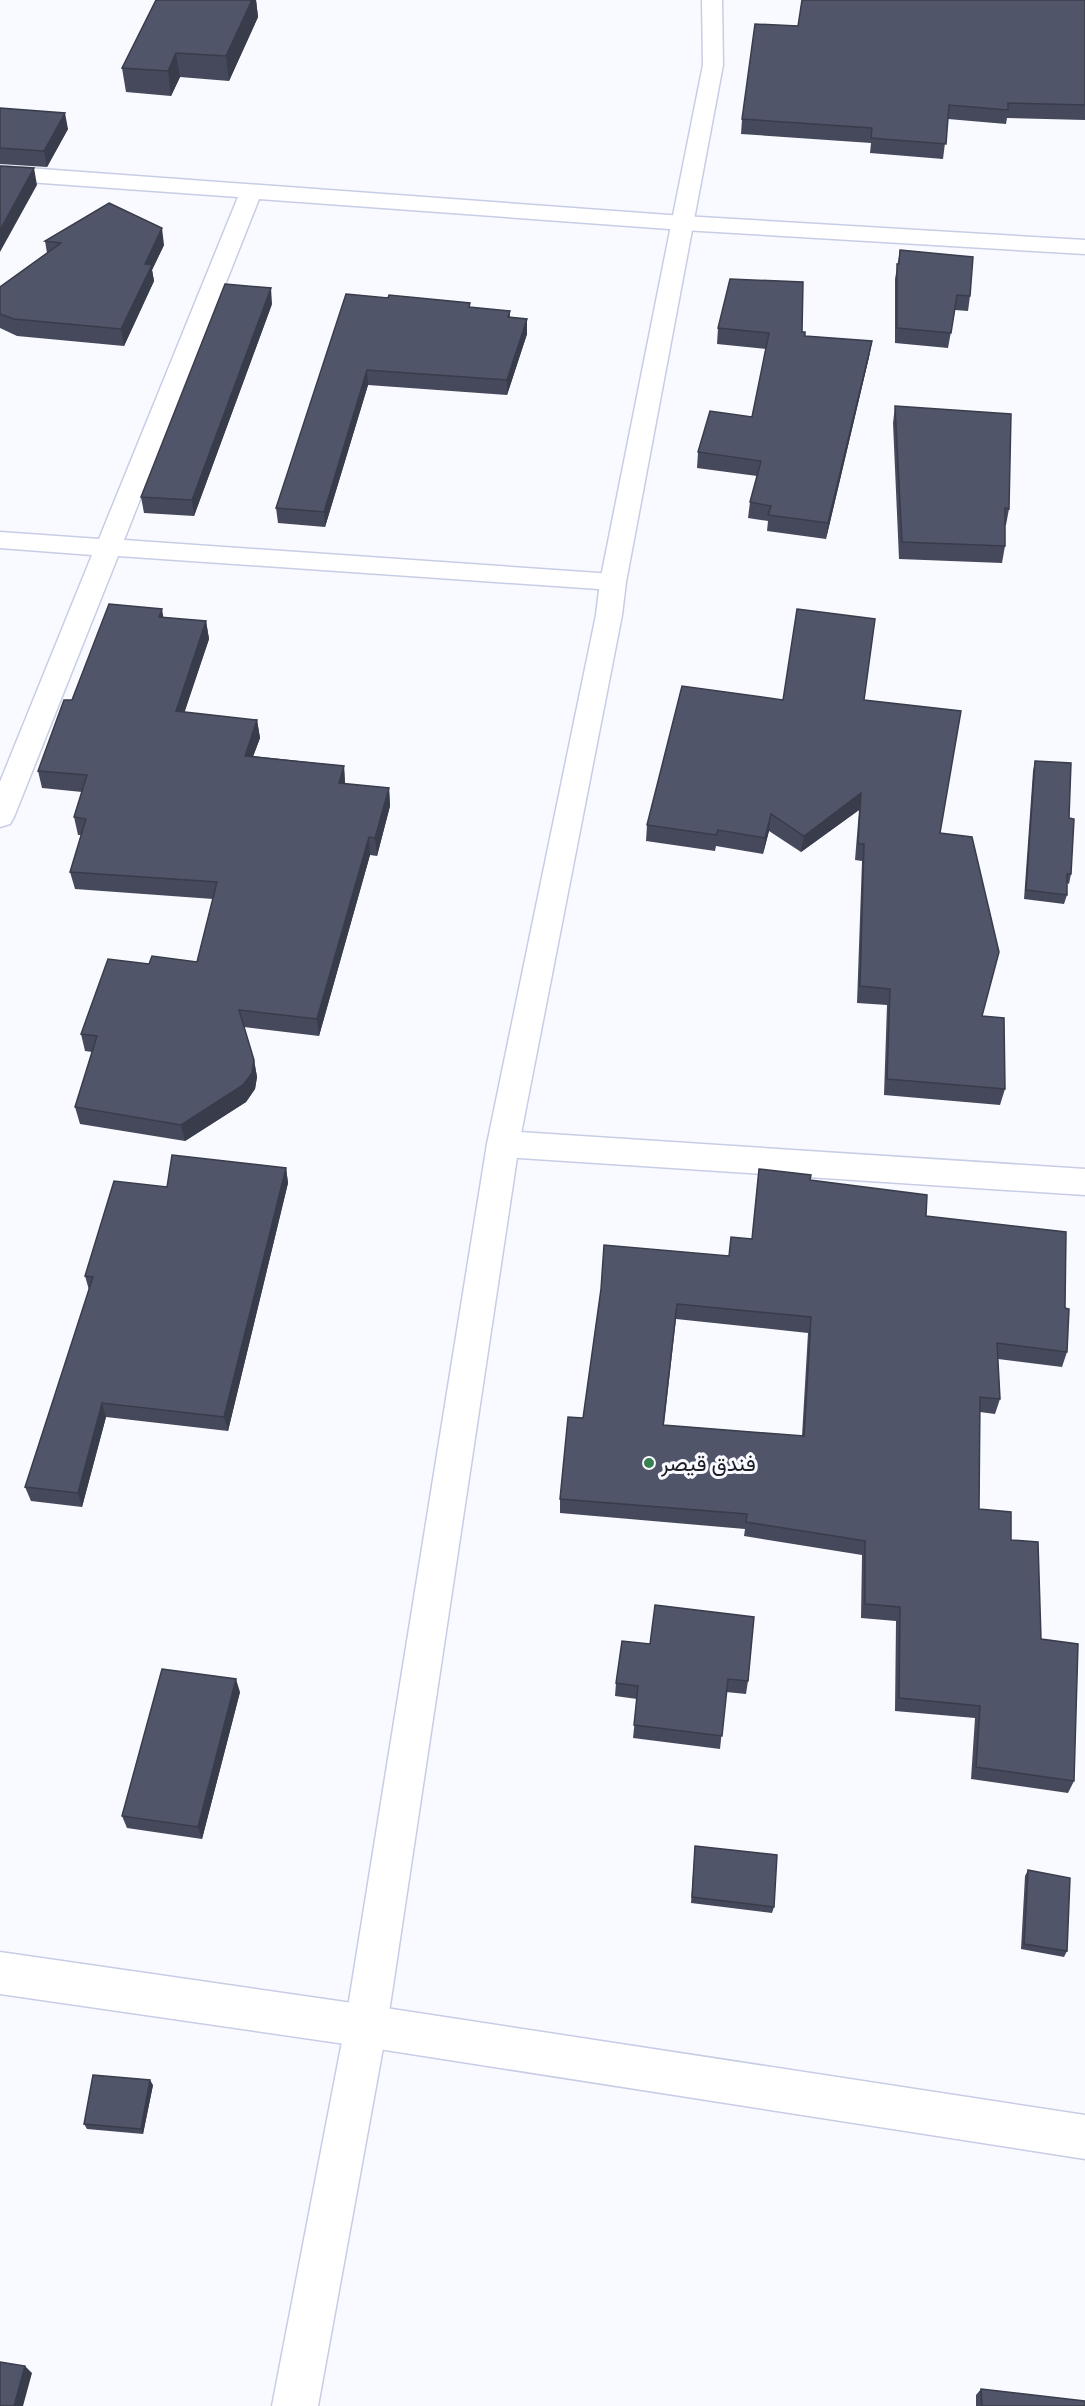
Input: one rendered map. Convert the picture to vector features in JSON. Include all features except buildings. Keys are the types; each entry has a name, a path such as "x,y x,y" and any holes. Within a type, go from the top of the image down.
{"street":[{"path":"294,2406 366,2026 503,1144 609,615 613,582 713,65 712,0"},
{"path":"0,173 683,223 1085,247"},
{"path":"0,817 251,192"},
{"path":"0,540 613,582"},
{"path":"503,1144 1085,1182"},
{"path":"0,1973 366,2026 1085,2137"}],"place":[{"name":"فندق قيصر","path":"649,1463"}]}
